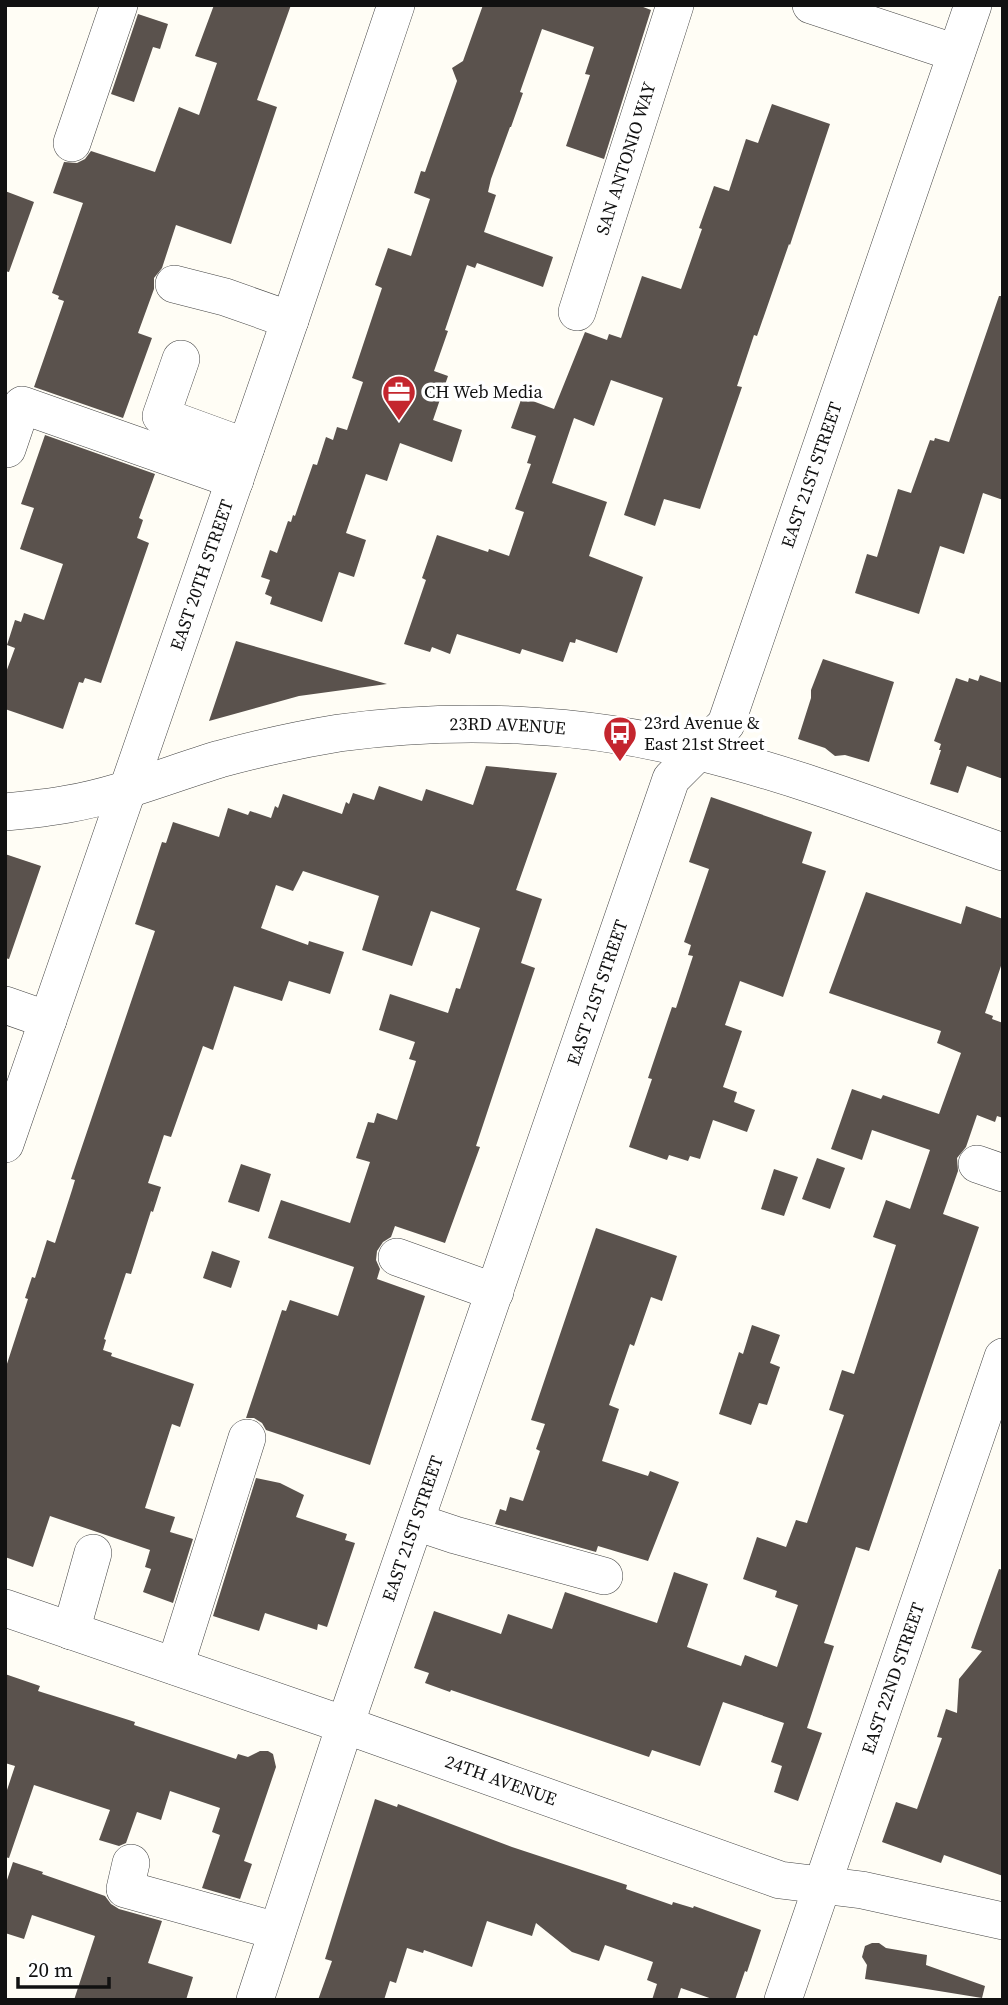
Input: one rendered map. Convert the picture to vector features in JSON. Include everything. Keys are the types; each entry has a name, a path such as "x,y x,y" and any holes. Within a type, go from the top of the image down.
{"street":[{"path":"72,143 119,5"},
{"name":"EAST 20TH STREET","path":"5,1144 241,464 396,5"},
{"name":"SAN ANTONIO WAY","path":"577,312 675,5"},
{"path":"811,5 956,53"},
{"name":"EAST 21ST STREET","path":"255,2000 345,1725 671,779 726,724 973,5"},
{"path":"174,284 225,297 290,320"},
{"path":"181,359 161,416 241,464"},
{"path":"7,449 22,405 241,464"},
{"name":"23RD AVENUE","path":"5,813 69,804 222,759 338,733 433,724 492,724 557,728 652,741 699,751 799,781 1003,852"},
{"path":"5,1005 48,1020"},
{"path":"397,1257 495,1292"},
{"name":"EAST 22ND STREET","path":"783,2000 1003,1357"},
{"path":"174,1666 247,1438"},
{"path":"416,1522 604,1576"},
{"path":"71,1631 93,1553"},
{"name":"24TH AVENUE","path":"5,1608 345,1725 780,1880 862,1890 1003,1922"},
{"path":"131,1863 125,1889 277,1931"}],"building":[{"path":"214,5 291,5 257,100 277,107 231,244 176,225 162,268 154,278 154,289 138,333 152,338 123,418 34,387 64,301 52,293 83,203 53,193 64,162 77,163 85,159 91,151 155,172 179,107 199,115 217,63 195,56"},
{"path":"483,5 638,5 651,10 604,159 566,146 590,75 585,74 594,47 542,29 520,92 523,93 491,179 488,192 496,195 484,232 553,257 543,287 477,263 475,268 467,265 434,371 448,376 433,420 462,430 452,462 400,443 387,481 366,474 346,533 366,540 354,577 339,572 322,622 270,604 272,597 265,594 270,580 261,577 270,550 277,553 288,521 291,522 293,515 295,516 313,464 317,465 326,437 333,440 337,427 347,430 363,382 352,378 382,288 375,285 388,248 411,256 430,199 414,193 421,171 425,172 457,81 452,68 463,61"},
{"path":"138,14 168,24 160,49 153,47 134,102 111,94"},
{"path":"772,104 830,124 790,245 757,336 754,335 737,386 742,387 700,509 664,499 655,526 624,515 663,398 611,380 594,426 574,418 552,483 607,502 589,556 643,577 617,653 576,639 575,643 570,642 563,662 522,649 520,654 457,634 450,654 432,647 430,652 404,644 426,580 422,578 437,535 509,556 524,512 515,509 531,464 527,463 536,436 511,428 522,397 554,409 585,332 607,340 609,334 621,338 642,276 681,289 714,186 729,191 746,139 758,143"},
{"path":"5,191 34,202 9,272 5,271"},
{"path":"999,296 1003,296 1003,500 983,493 964,554 940,546 919,614 855,593 867,554 877,557 898,489 911,493 930,440 934,441 935,438 949,442"},
{"path":"45,435 155,474 139,518 143,520 137,538 149,543 101,683 85,678 83,683 79,682 63,729 5,709 5,675 15,648 7,645 15,620 21,622 24,613 44,620 63,564 20,549 34,508 21,504"},
{"path":"236,641 387,684 299,696 209,721"},
{"path":"823,659 894,682 869,762 845,755 835,756 825,748 798,739 811,690"},
{"path":"980,675 1003,683 1003,779 967,766 958,793 930,784 941,750 941,744 934,741 956,678 968,682 969,678 978,681"},
{"path":"486,766 557,773 516,890 542,899 521,963 535,968 476,1146 480,1147 445,1243 395,1226 391,1237 383,1242 377,1251 376,1260 380,1269 377,1279 425,1296 370,1465 266,1430 262,1423 254,1418 246,1418 282,1310 286,1311 290,1300 338,1316 354,1267 268,1238 281,1200 350,1223 370,1162 356,1158 368,1122 374,1123 377,1113 397,1120 416,1061 409,1059 415,1042 379,1030 390,994 448,1013 456,988 460,989 480,928 431,911 412,966 362,950 379,896 303,871 293,891 276,885 261,928 308,945 309,941 344,952 330,994 289,981 282,1001 234,986 213,1050 203,1046 171,1137 164,1135 148,1183 161,1187 131,1274 126,1273 104,1339 103,1350 112,1353 111,1356 194,1384 180,1427 172,1424 145,1508 175,1517 170,1532 193,1539 173,1603 143,1592 151,1569 145,1567 150,1550 50,1516 33,1567 5,1557 5,1370 28,1299 25,1298 32,1277 35,1278 47,1240 55,1243 75,1180 71,1179 155,931 135,924 162,842 166,843 173,822 219,837 228,808 248,815 250,811 271,818 283,794 342,814 353,793 374,800 379,786 422,801 426,789 473,805"},
{"path":"711,797 812,832 802,863 826,871 783,997 740,981 725,1025 742,1031 723,1087 737,1092 734,1102 755,1110 747,1132 713,1120 700,1159 690,1156 688,1161 669,1155 667,1160 629,1147 652,1079 648,1078 693,956 688,955 691,945 684,942 709,869 689,862"},
{"path":"5,854 41,866 9,959 5,958"},
{"path":"866,892 961,924 966,906 1003,919 1003,960 985,1013 1003,1023 1003,1118 997,1116 995,1122 977,1115 966,1147 957,1158 958,1171 943,1214 979,1227 869,1551 856,1547 824,1643 834,1646 807,1728 822,1733 798,1801 774,1792 782,1766 771,1762 784,1723 723,1702 700,1766 652,1750 649,1757 451,1690 450,1692 425,1683 429,1673 414,1668 434,1611 501,1634 508,1614 552,1629 565,1592 657,1623 674,1572 708,1584 687,1647 741,1666 745,1655 777,1667 798,1605 775,1597 777,1591 743,1579 757,1537 786,1547 796,1520 807,1523 844,1415 829,1410 842,1370 854,1374 896,1245 873,1237 886,1200 910,1209 930,1150 872,1130 862,1160 831,1149 852,1089 881,1099 883,1095 939,1114 961,1053 937,1043 941,1031 829,993"},
{"path":"817,1158 845,1168 830,1209 802,1199"},
{"path":"241,1164 271,1174 259,1212 228,1202"},
{"path":"774,1169 798,1177 784,1216 761,1209"},
{"path":"596,1228 677,1256 662,1301 651,1297 634,1346 630,1344 609,1405 619,1409 602,1461 648,1476 650,1471 679,1482 648,1561 598,1546 596,1552 495,1524 500,1509 506,1511 510,1497 523,1501 540,1451 536,1449 545,1424 531,1420"},
{"path":"212,1251 240,1261 231,1288 203,1278"},
{"path":"752,1325 780,1335 770,1363 780,1367 767,1405 759,1403 751,1425 719,1414 739,1352 743,1354"},
{"path":"256,1478 280,1483 304,1495 296,1517 347,1534 345,1540 355,1543 327,1627 318,1624 317,1630 265,1613 259,1631 213,1616"},
{"path":"999,1569 1003,1570 1003,1876 944,1855 941,1863 882,1842 896,1802 917,1809 942,1738 937,1737 946,1709 957,1713 959,1679 982,1651 971,1648"},
{"path":"5,1674 40,1686 38,1691 135,1722 134,1725 236,1759 238,1754 248,1757 260,1751 273,1754 276,1767 244,1861 252,1864 240,1899 202,1888 220,1835 212,1832 220,1808 170,1791 161,1820 137,1812 126,1843 119,1846 99,1840 110,1810 34,1785 9,1858 5,1857 5,1796 15,1766 5,1763"},
{"path":"375,1799 397,1807 398,1804 512,1847 627,1885 626,1889 672,1905 673,1902 693,1908 694,1906 761,1930 735,2000 715,2000 681,1988 677,2000 652,2000 657,1984 647,1980 653,1962 605,1945 599,1961 572,1952 536,1923 532,1936 487,1921 472,1967 424,1950 423,1953 407,1948 396,1983 390,1981 384,2000 318,2000 332,1961 325,1959"},
{"path":"13,1862 105,1896 119,1909 162,1921 148,1963 193,1977 186,2000 74,2000 95,1936 32,1915 24,1939 5,1933 5,1886"},
{"path":"872,1943 927,1955 926,1965 985,1986 982,1998 865,1979 867,1965 862,1957 865,1946"}],"place":[{"name":"CH Web Media","path":"399,422"},
{"name":"23rd Avenue & East 21st Street","path":"620,763"}]}
